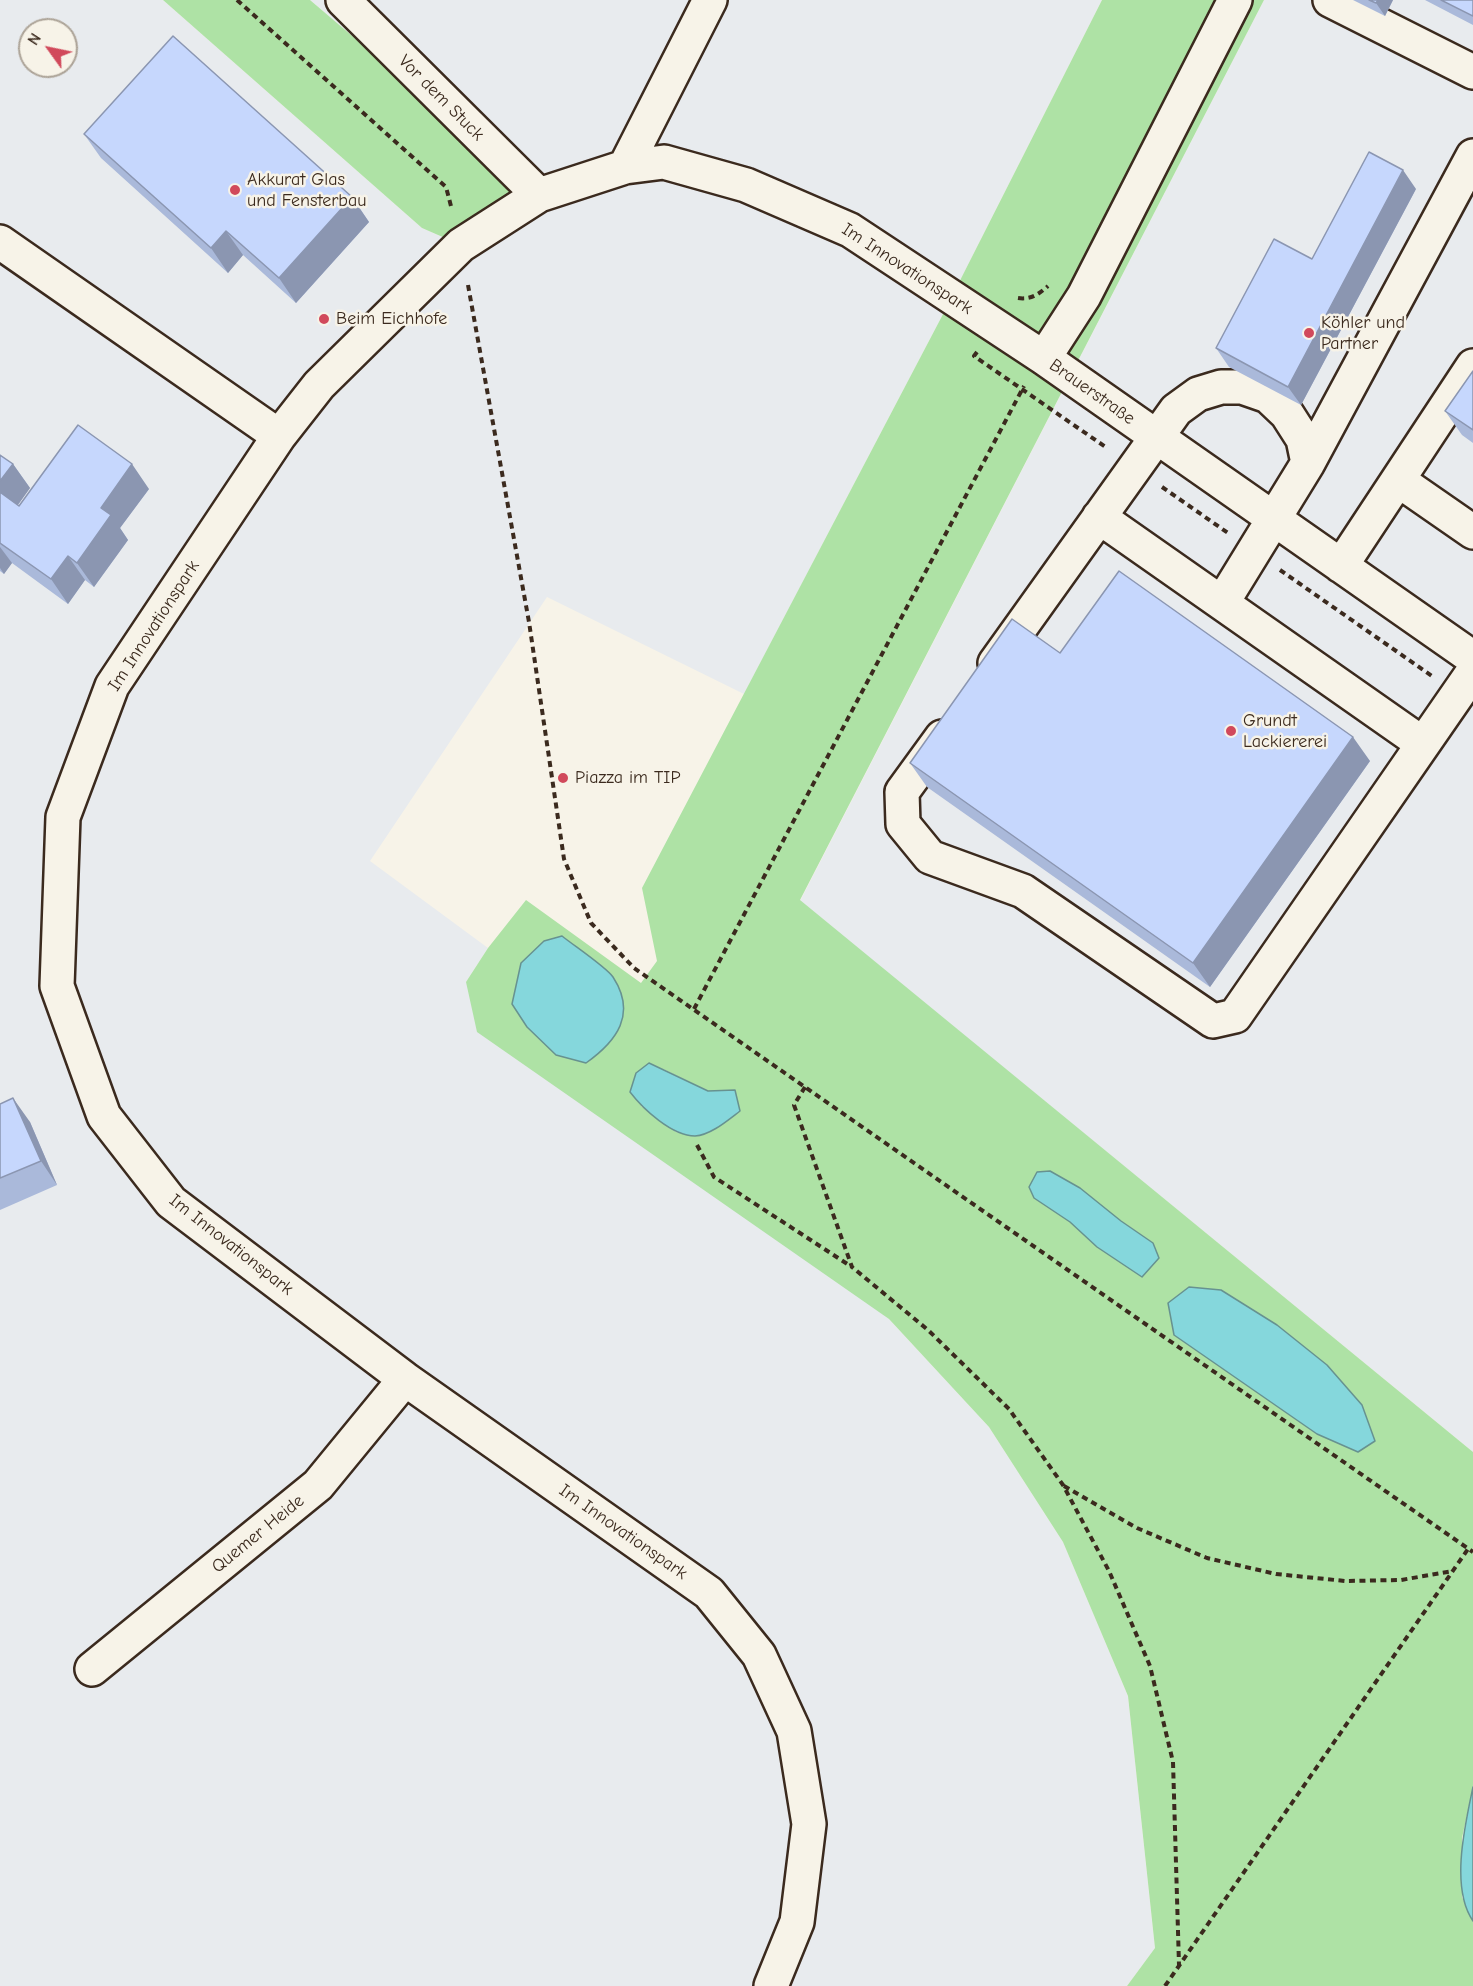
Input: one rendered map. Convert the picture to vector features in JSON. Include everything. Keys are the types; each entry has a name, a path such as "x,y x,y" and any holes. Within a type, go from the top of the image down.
{"street":[{"name":"Vor dem Stuck","path":"343,0 539,195"},
{"path":"625,167 710,0"},
{"name":"Brauerstraße","path":"1235,0 1084,296 1044,358 1473,658"},
{"path":"1330,0 1473,72"},
{"path":"1222,603 1308,463 1473,156"},
{"name":"Im Innovationspark","path":"771,1986 797,1922 809,1824 794,1731 759,1655 709,1593 405,1379 171,1202 104,1116 57,986 63,817 112,686 279,436 319,385 461,245 539,195 625,167 664,162 736,182 850,230 1044,358"},
{"path":"0,242 279,436"},
{"path":"1341,566 1473,366"},
{"path":"977,688 1176,410 1198,394 1221,387 1242,387 1268,396 1287,414 1303,439 1308,463"},
{"path":"1398,480 1473,532"},
{"path":"1099,517 1423,744"},
{"path":"957,716 902,792 903,824 930,856 1023,891 1213,1021 1235,1016 1465,683"},
{"name":"Quemer Heide","path":"92,1669 318,1485 405,1379"}],"path":[{"path":"237,0 446,187 461,245 529,622 564,859 591,922 634,968 1473,1552"},
{"path":"1013,297 1031,298 1039,294 1053,277"},
{"path":"974,356 1254,551 1465,683"},
{"path":"694,1010 1022,389 1044,358"},
{"path":"805,1086 794,1106 852,1267"},
{"path":"697,1145 714,1177 852,1267 928,1330 1009,1409 1063,1485 1109,1571 1150,1666 1163,1719 1173,1762 1179,1965"},
{"path":"1063,1485 1137,1528 1207,1558 1276,1574 1356,1581 1401,1580 1453,1571"},
{"path":"1165,1986 1468,1549"}],"shaded area":[{"path":"0,0 163,0 422,228 461,245 539,195 310,0 1102,0 941,318 744,694 547,597 370,861 488,948 466,982 889,1319 989,1427 1063,1542 1128,1696 1155,1948 1127,1986 0,1986"},
{"path":"1264,0 1473,0 1473,1452 800,901"}],"green space":[{"path":"163,0 310,0 539,195 461,245 422,228"},
{"path":"1102,0 1264,0 800,900 1473,1452 1473,1787 1462,1838 1462,1897 1473,1921 1473,1986 1127,1986 1155,1948 1128,1696 1063,1542 989,1427 889,1319 477,1032 466,982 488,948 526,900 641,983 657,961 642,888 941,318","holes":["562,936 612,976 544,941","663,1069 708,1091 696,1136 676,1132 641,1106","1121,1221 1153,1243 1159,1258 1142,1276 1097,1247 1070,1222","1220,1290 1276,1325 1327,1365 1358,1452 1317,1434 1175,1335"]}],"water":[{"path":"562,936 613,977 620,990 623,1003 620,1026 614,1036 597,1055 586,1063 556,1055 527,1027 512,1004 521,963 544,941"},
{"path":"649,1063 708,1091 735,1090 740,1111 701,1135 686,1135 677,1132 650,1113 630,1092 636,1073"},
{"path":"1050,1171 1080,1188 1153,1243 1159,1258 1142,1277 1097,1247 1070,1222 1034,1198 1029,1187 1037,1172"},
{"path":"1189,1287 1221,1290 1277,1325 1327,1365 1362,1405 1375,1441 1358,1452 1317,1434 1174,1335 1168,1303"},
{"path":"1473,1787 1473,1921 1462,1891 1461,1856"}],"building":[{"path":"1441,0 1473,0 1473,16"},
{"name":"Akkurat Glas und Fensterbau","path":"173,36 352,197 279,278 226,231 211,248 84,134"},
{"path":"1369,152 1403,170 1288,387 1216,348 1274,239 1312,259"},
{"path":"1473,371 1473,430 1445,411"},
{"path":"78,425 132,464 101,508 111,515 77,563 68,556 51,579 0,543 0,492 19,506"},
{"path":"0,455 13,464 0,481"},
{"path":"1119,571 1353,737 1193,963 910,763 1012,619 1060,653"},
{"path":"13,1098 41,1161 0,1178 0,1104"}],"place":[{"name":"Akkurat Glas und Fensterbau","path":"235,190"},
{"name":"Beim Eichhofe","path":"324,319"},
{"name":"Köhler und Partner","path":"1309,333"},
{"name":"Grundt Lackiererei","path":"1231,731"},
{"name":"Piazza im TIP","path":"563,778"}]}
